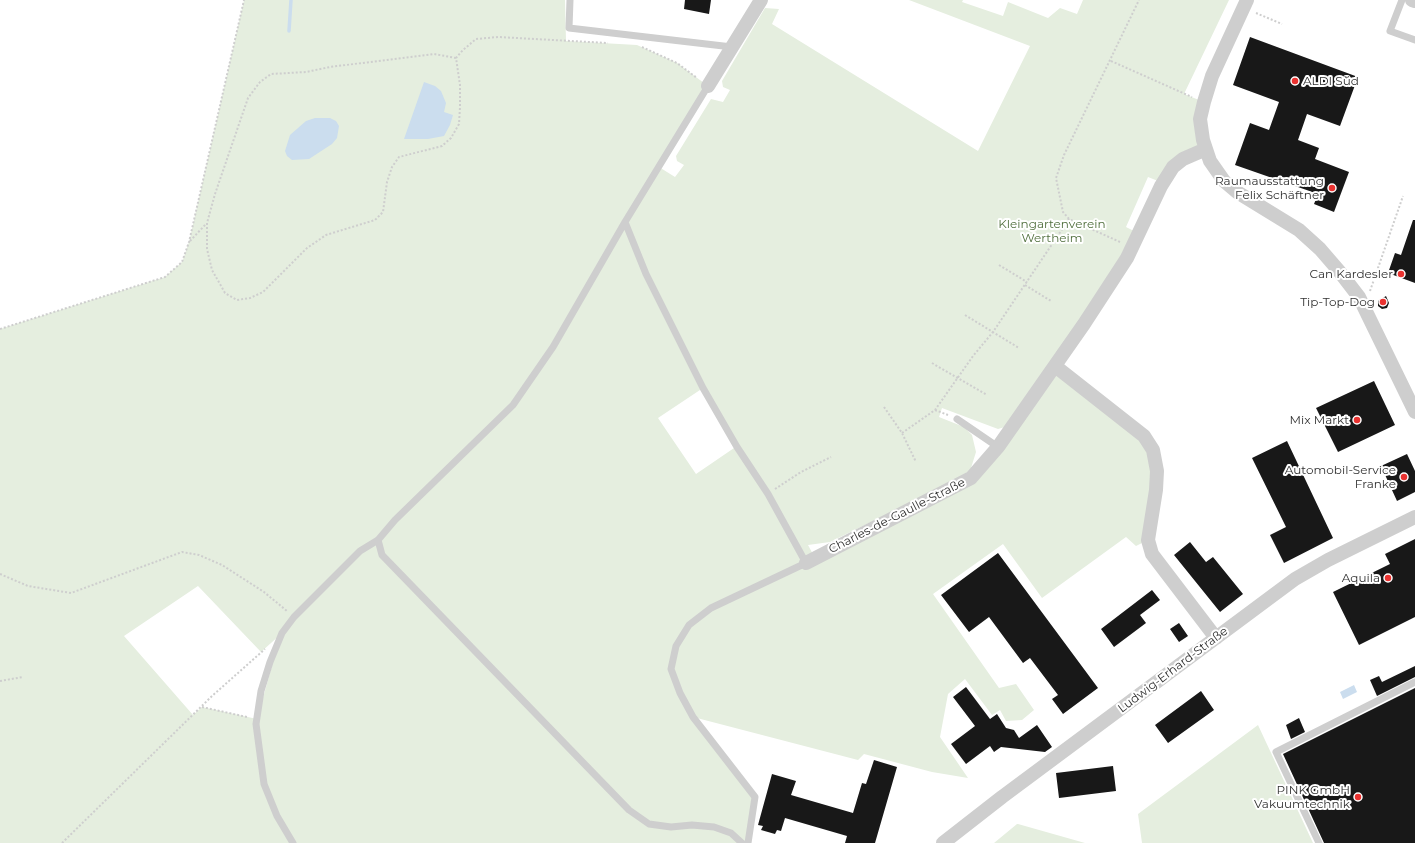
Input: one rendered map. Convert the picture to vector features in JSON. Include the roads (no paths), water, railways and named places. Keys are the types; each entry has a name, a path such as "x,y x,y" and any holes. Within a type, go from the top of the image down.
{"street":[{"path":"708,86 761,0"},
{"path":"1245,4 1212,76 1200,119 1203,140 1210,161 1224,180 1236,192 1299,230 1320,249 1365,307 1415,412"},
{"name":"Charles-de-Gaulle-Straße","path":"806,563 971,478 998,447 1055,366 1132,248 1161,186 1173,167 1183,159 1206,149"},
{"path":"1055,366 1144,436 1153,450 1158,471 1148,540 1152,554 1216,638"},
{"name":"Ludwig-Erhard-Straße","path":"942,843 1295,579 1328,560 1415,518"}],"lane":[{"path":"570,0 569,28 732,47"},
{"path":"1402,0 1390,31 1415,40"},
{"path":"293,843 277,816 264,784 258,751 257,719 261,691 270,662 282,633 294,617 360,551 378,540 395,520 513,405 553,347 625,222 708,86"},
{"path":"625,222 646,274 703,388 737,447 768,494 806,563 711,608 689,625 676,646 671,669 680,693 693,717 756,797 748,843"},
{"path":"957,419 998,447"},
{"path":"378,540 382,555 629,810 649,824 671,827 692,825 714,827 731,833 742,843"},
{"path":"1319,843 1276,752 1415,682"}],"water":[{"path":"424,82 435,86 441,91 446,103 444,112 453,115 450,125 444,136 428,139 404,139"},
{"path":"315,118 330,118 336,121 339,126 337,138 332,144 309,159 292,160 287,156 285,151 290,135 306,121"},
{"path":"1354,685 1357,692 1343,699 1340,692"}],"waterway":[{"path":"289,31 291,0"}],"place":[{"name":"ALDI Süd","path":"1295,81"},
{"name":"Raumausstattung Felix Schäftner","path":"1332,188"},
{"name":"Can Kardesler","path":"1401,274"},
{"name":"Tip-Top-Dog","path":"1383,302"},
{"name":"Mix Markt","path":"1357,420"},
{"name":"Automobil-Service Franke","path":"1404,477"},
{"name":"Aquila","path":"1388,578"},
{"name":"PINK GmbH Vakuumtechnik","path":"1358,797"}],"park label":[{"name":"Kleingartenverein Wertheim","path":"1052,231"}]}
